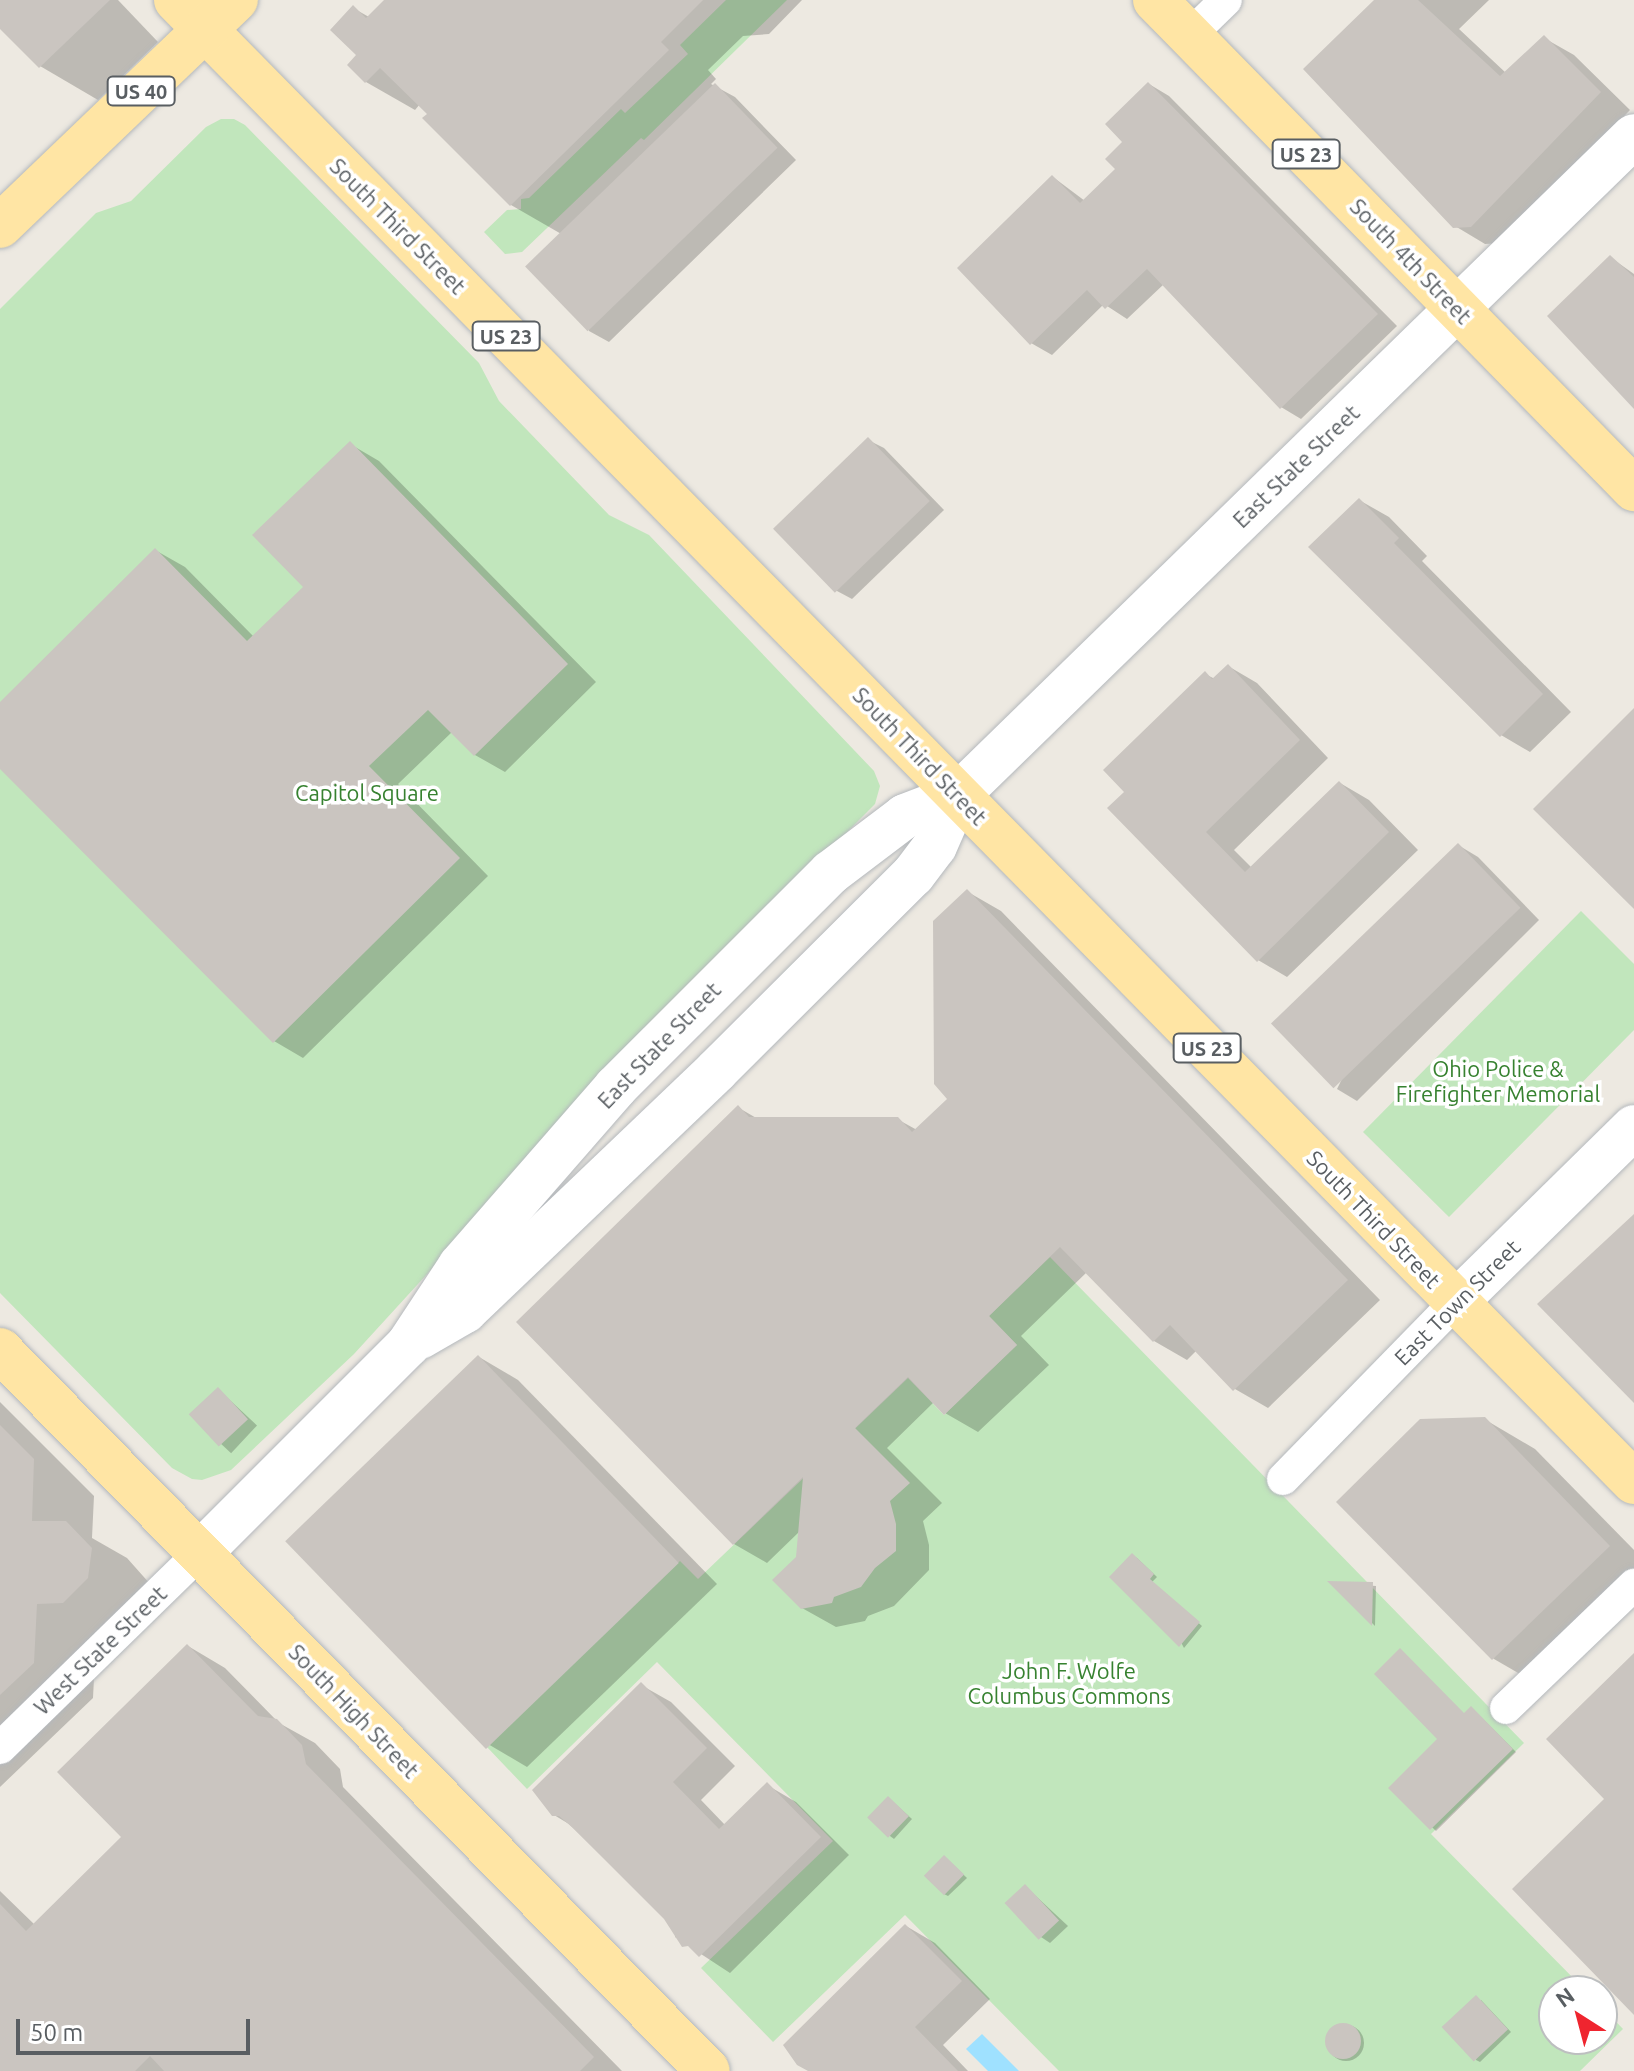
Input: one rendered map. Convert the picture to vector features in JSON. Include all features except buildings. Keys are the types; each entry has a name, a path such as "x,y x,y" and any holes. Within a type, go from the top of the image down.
{"main road":[{"name":"US 40","path":"0,226 190,15 236,0"},
{"name":"South 4th Street","path":"1155,0 1634,489"},
{"name":"South Third Street","path":"190,15 1634,1482"},
{"name":"South High Street","path":"0,1350 200,1553 691,2065"}],"street":[{"path":"1190,35 1226,0"},
{"name":"East State Street","path":"408,1345 465,1311 716,1071 913,875 935,846 957,796 1634,136"},
{"name":"East State Street","path":"200,1553 408,1345 470,1255 616,1087 710,992 855,851 905,816 957,796"},
{"name":"East Town Street","path":"1283,1479 1455,1303 1634,1127"},
{"name":"West State Street","path":"0,1748 200,1553"},
{"path":"1506,1708 1634,1585"}],"green space":[{"path":"726,0 787,0 644,140 641,138 522,252 505,254 484,232 507,210 521,209 521,199 529,198 621,109 625,113 688,54 680,45"},
{"name":"Capitol Square","path":"221,119 234,119 245,125 479,363 499,401 609,515 649,535 874,771 880,786 875,804 653,1027 354,1354 231,1470 202,1480 192,1479 172,1468 0,1293 0,309 96,213 131,201 206,127"},
{"name":"Ohio Police & Firefighter Memorial","path":"1581,911 1634,964 1634,1030 1449,1217 1363,1132"},
{"name":"John F. Wolfe Columbus Commons","path":"1050,1257 1524,1743 1431,1834 1570,1975 1538,1975 1538,2055 1596,2055 1580,2071 1059,2071 905,1915 773,2042 701,1968 833,1841 657,1662 527,1789 486,1746 680,1561 698,1579 908,1378 944,1415 1017,1345 989,1316"}],"water":[{"path":"982,2034 1019,2071 988,2071 966,2049"}]}
